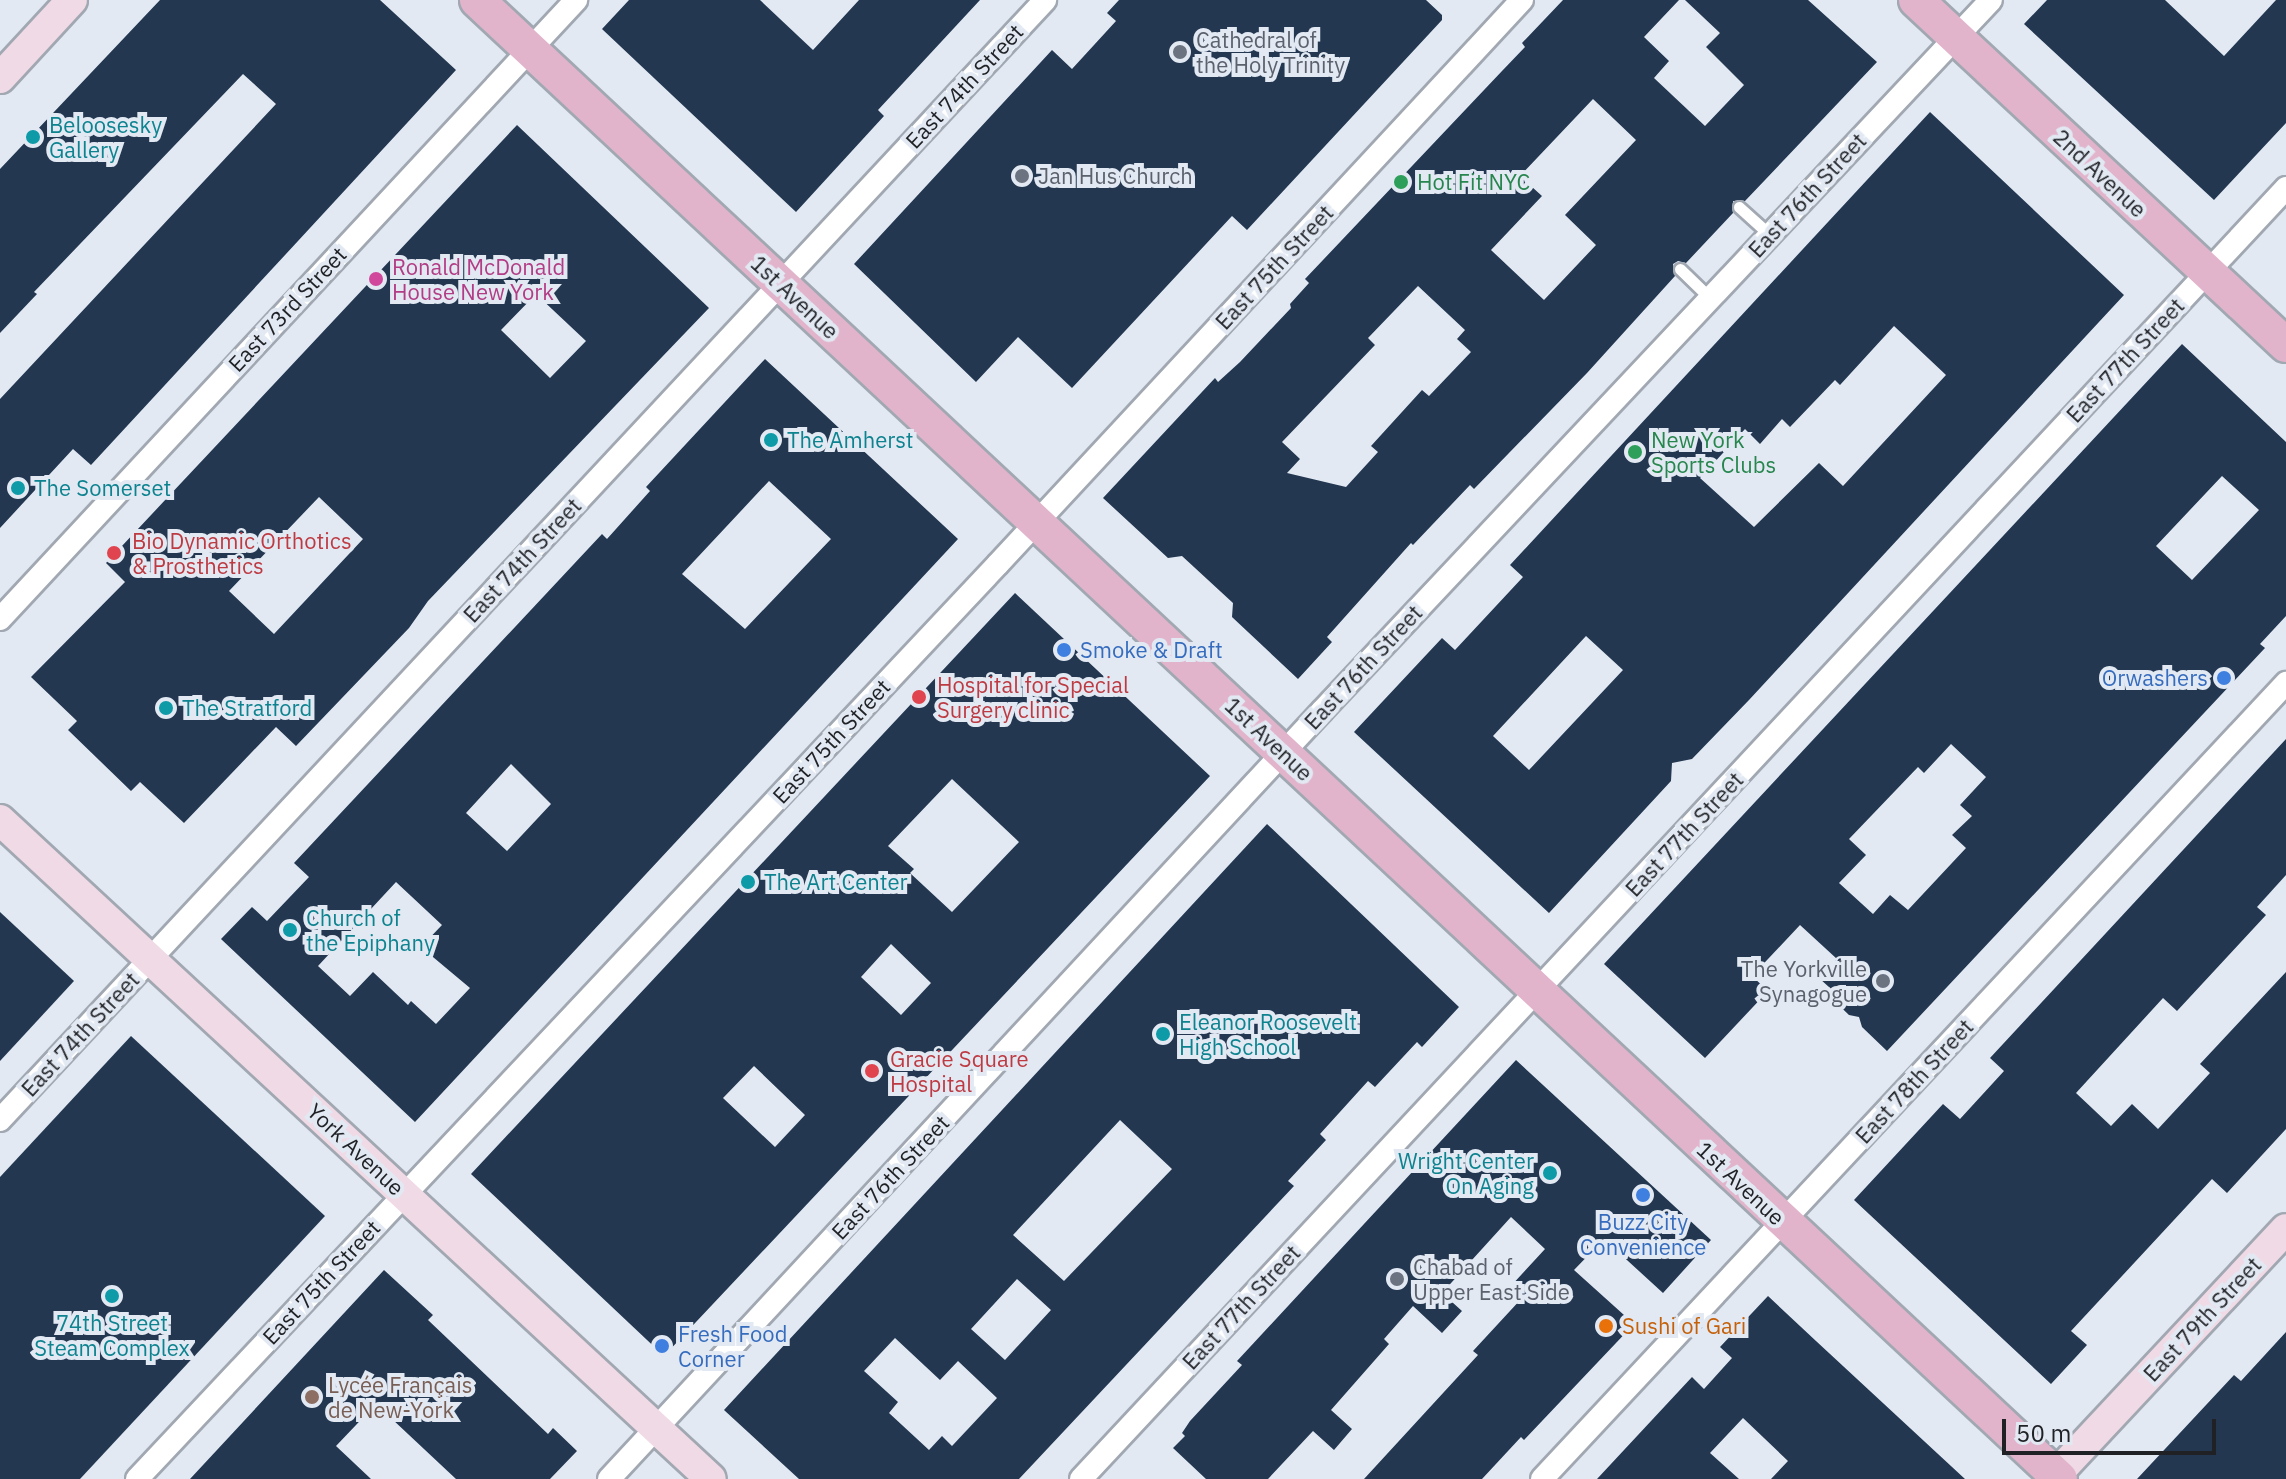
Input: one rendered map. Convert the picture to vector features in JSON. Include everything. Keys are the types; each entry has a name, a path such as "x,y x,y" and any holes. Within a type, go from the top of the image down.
{"main road":[{"path":"0,78 72,0"},
{"name":"1st Avenue","path":"477,0 2056,1478"},
{"name":"2nd Avenue","path":"1916,0 2286,345"},
{"name":"York Avenue","path":"0,820 711,1479"},
{"name":"East 79th Street","path":"2056,1478 2286,1229"}],"street":[{"name":"East 73rd Street","path":"0,619 576,0"},
{"name":"East 74th Street","path":"0,1120 1045,0"},
{"name":"East 75th Street","path":"137,1479 1037,522 1522,0"},
{"name":"East 76th Street","path":"609,1479 1283,753 1991,0"},
{"name":"East 77th Street","path":"1081,1479 2286,188"},
{"name":"East 78th Street","path":"1542,1479 2286,683"}],"lane":[{"path":"1739,207 1770,235"},
{"path":"1680,269 1710,298"}],"building":[{"path":"160,0 380,0 456,70 91,465 73,449 0,528 0,399 276,104 243,74 34,292 37,294 0,333 0,169"},
{"path":"629,0 760,0 813,50 859,0 980,0 878,110 884,116 796,212 602,29"},
{"path":"1119,0 1426,0 1442,15 1442,20 1247,230 1232,216 1072,388 1018,337 976,382 854,264 1052,50 1072,69 1116,21 1107,13"},
{"path":"1563,0 1679,0 1644,37 1669,61 1654,78 1705,126 1744,85 1706,47 1720,33 1685,0 1808,0 1877,62 1745,201 1733,201 1733,213 1686,263 1678,261 1673,264 1675,276 1587,373 1474,489 1470,485 1413,545 1411,543 1327,637 1332,642 1298,679 1232,617 1233,603 1182,556 1168,558 1103,498 1215,378 1218,382 1240,362 1291,308 1290,304 1309,283 1305,279 1525,47 1522,43","holes":["1593,99 1636,140 1565,215 1596,245 1544,300 1491,250 1542,196 1520,176","1418,286 1465,330 1457,339 1471,352 1429,396 1422,390 1371,446 1378,452 1346,487 1287,473 1300,459 1282,442 1375,345 1368,338"]},
{"path":"2047,0 2165,0 2224,56 2276,0 2286,0 2286,123 2214,200 2024,24"},
{"path":"1930,112 2124,295 1749,700 1692,759 1672,763 1671,781 1549,913 1354,732 1442,638 1455,650 1523,577 1510,565","holes":["1894,326 1946,375 1843,486 1819,463 1754,527 1700,478 1745,429 1760,444 1782,419 1790,427 1835,380 1840,385","1586,636 1623,670 1529,770 1493,736"]},
{"path":"517,125 709,308 428,601 409,628 296,746 276,727 184,823 140,782 131,791 68,730 77,721 31,677 125,582 106,563","holes":["536,294 586,341 550,378 501,330","319,497 363,539 274,634 229,591"]},
{"path":"2182,344 2286,442 2286,616 2260,644 2265,648 1887,1051 1862,1027 1859,1017 1849,1015 1826,993 1830,988 1819,978 1837,959 1800,925 1752,976 1768,991 1705,1058 1604,964","holes":["2222,476 2259,510 2192,580 2156,546","1951,744 1986,777 1960,805 1972,816 1952,835 1966,848 1908,910 1890,895 1873,914 1839,883 1866,855 1849,839 1918,767 1924,773"]},
{"path":"765,359 958,539 415,1122 221,939 252,907 267,921 309,877 294,863 602,534 607,539 650,491 646,487","holes":["769,481 831,539 745,629 682,574","511,764 551,804 507,851 466,813","396,882 442,925 421,947 470,988 436,1024 411,1001 408,1005 373,972 350,996 318,966"]},
{"path":"1015,593 1210,776 664,1356 471,1174","holes":["952,779 1019,842 952,912 910,873 914,869 888,846","891,944 931,983 901,1015 861,977","754,1066 805,1115 775,1147 723,1098"]},
{"path":"2286,739 2286,875 2257,907 2266,915 2177,1011 2163,998 2076,1093 2111,1126 2132,1104 2158,1129 2210,1073 2200,1064 2286,972 2286,1129 2227,1193 2212,1179 2071,1331 2087,1345 2051,1384 1854,1200 1943,1104 1960,1119 2004,1071 1990,1058"},
{"path":"1267,824 1459,1007 1422,1047 1417,1042 1375,1087 1368,1081 1320,1134 1326,1140 1288,1181 1294,1186 1019,1479 799,1479 724,1410","holes":["1120,1120 1172,1169 1064,1281 1013,1235","1017,1279 1051,1310 1005,1360 971,1329","895,1338 940,1380 958,1361 997,1398 952,1446 942,1436 929,1450 889,1413 898,1402 864,1371"]},
{"path":"0,912 74,981 0,1061"},
{"name":"74th Street Steam Complex","path":"131,1036 325,1216 80,1479 0,1479 0,1177"},
{"path":"1516,1060 1711,1240 1663,1293 1604,1239 1574,1270 1634,1324 1524,1440 1521,1437 1482,1479 1364,1479 1478,1355 1473,1351 1522,1298 1510,1287 1545,1249 1511,1217 1442,1293 1462,1311 1442,1333 1413,1306 1384,1339 1389,1344 1331,1410 1352,1429 1334,1450 1313,1431 1268,1479 1206,1479 1173,1448 1185,1436 1182,1433 1190,1421 1242,1365 1237,1361"},
{"path":"384,1270 433,1315 428,1320 548,1434 553,1428 577,1451 550,1479 456,1479 376,1404 336,1446 371,1479 190,1479"},
{"path":"1768,1296 1965,1479 1771,1479 1788,1461 1743,1418 1710,1453 1739,1479 1597,1479 1692,1377 1704,1389 1732,1358 1720,1347"},
{"path":"2286,1332 2286,1479 2137,1479 2234,1375 2241,1381"}],"place":[{"name":"Cathedral of the Holy Trinity","path":"1180,52"},
{"name":"Beloosesky Gallery","path":"33,137"},
{"name":"Jan Hus Church","path":"1022,176"},
{"name":"Hot Fit NYC","path":"1401,182"},
{"name":"Ronald McDonald House New York","path":"376,279"},
{"name":"The Amherst","path":"771,440"},
{"name":"New York Sports Clubs","path":"1635,452"},
{"name":"The Somerset","path":"18,488"},
{"name":"Bio Dynamic Orthotics & Prosthetics","path":"114,553"},
{"name":"Smoke & Draft","path":"1064,650"},
{"name":"Orwashers","path":"2224,678"},
{"name":"Hospital for Special Surgery clinic","path":"919,697"},
{"name":"The Stratford","path":"166,708"},
{"name":"The Art Center","path":"748,882"},
{"name":"Church of the Epiphany","path":"290,930"},
{"name":"The Yorkville Synagogue","path":"1883,981"},
{"name":"Eleanor Roosevelt High School","path":"1163,1034"},
{"name":"Gracie Square Hospital","path":"872,1071"},
{"name":"Wright Center On Aging","path":"1550,1173"},
{"name":"Buzz City Convenience","path":"1643,1195"},
{"name":"Chabad of Upper East Side","path":"1397,1279"},
{"name":"74th Street Steam Complex","path":"112,1296"},
{"name":"Sushi of Gari","path":"1606,1326"},
{"name":"Fresh Food Corner","path":"662,1346"},
{"name":"Lycée Français de New-York","path":"312,1397"}]}
